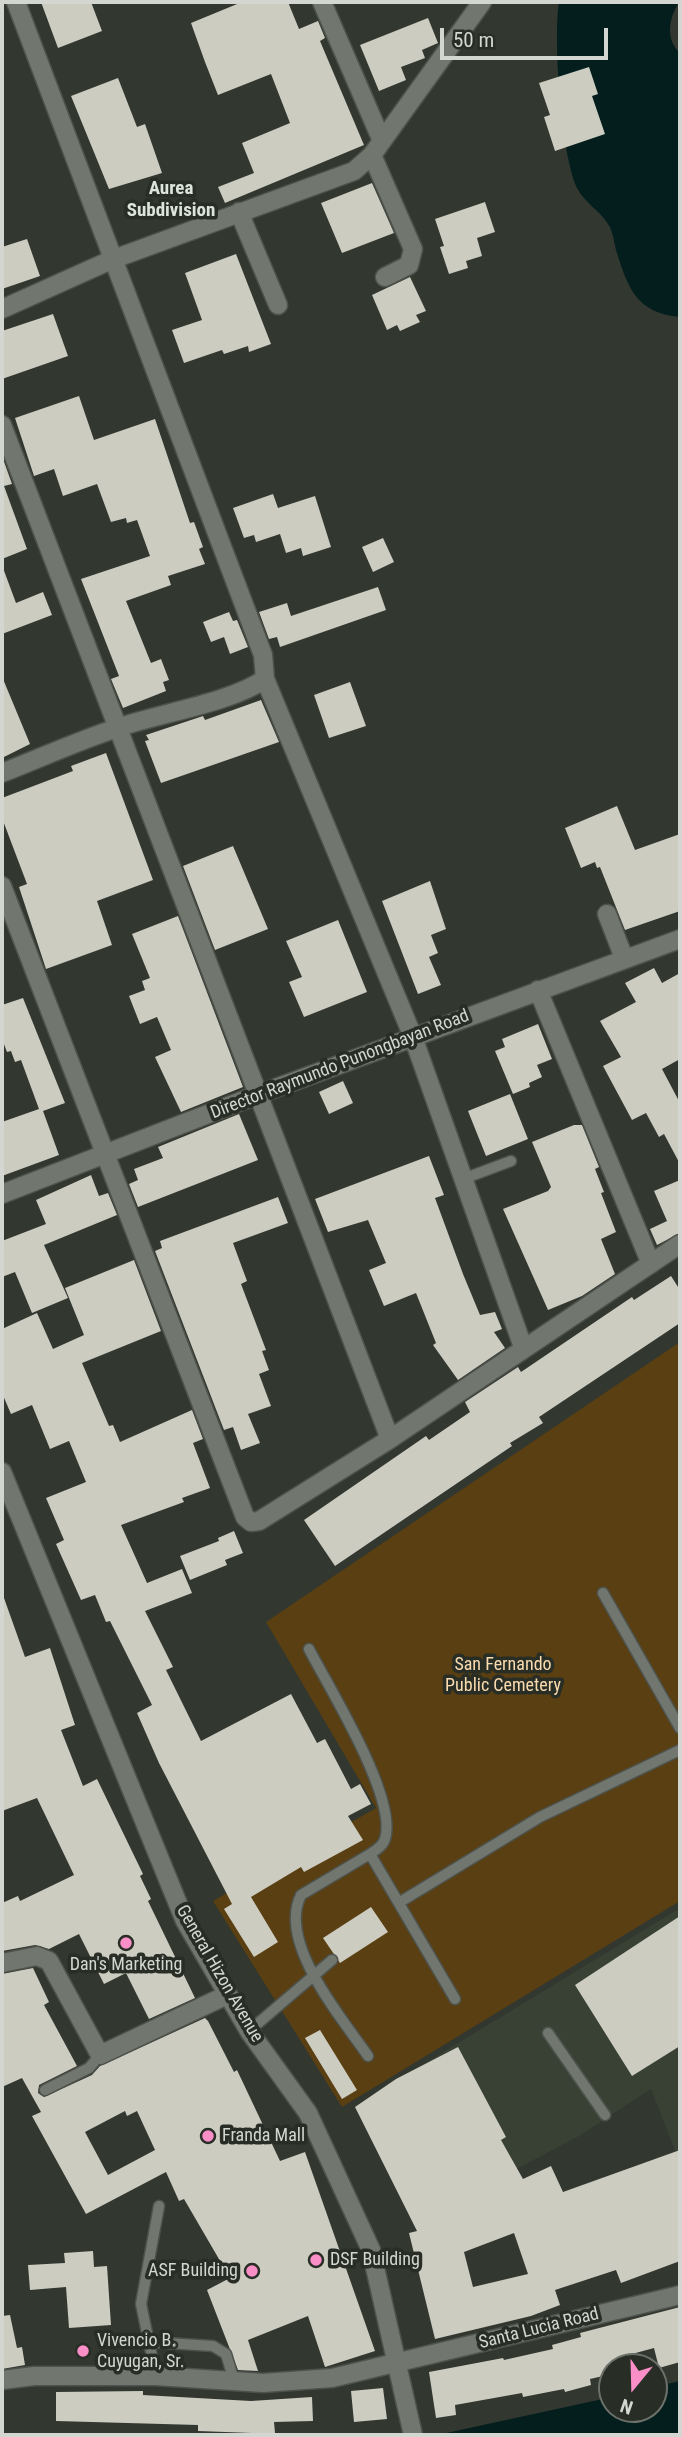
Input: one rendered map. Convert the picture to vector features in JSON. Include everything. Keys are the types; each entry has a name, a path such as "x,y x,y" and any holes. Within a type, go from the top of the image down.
{"street":[{"path":"16,2 111,260 263,655 265,679 413,1037 523,1347"},
{"path":"322,2 413,249 409,265 385,276"},
{"path":"2,309 111,260 354,171 377,148 482,2"},
{"path":"239,212 278,304"},
{"path":"2,425 390,1439"},
{"path":"2,773 117,728 213,700 256,685 265,679"},
{"path":"2,886 245,1517 251,1521 259,1521 390,1439 523,1347 680,1244"},
{"path":"607,914 624,957"},
{"name":"Director Raymundo Punongbayan Road","path":"2,1194 624,957 677,946"},
{"path":"538,990 651,1264"},
{"name":"General Hizon Avenue","path":"2,1472 185,1921 249,2031 308,2113 371,2250 412,2429"},
{"path":"2,1963 37,1956 48,1961 100,2055 227,1995"},
{"name":"Santa Lucia Road","path":"2,2380 34,2375 156,2376 234,2381 332,2378 680,2295"}],"lane":[{"path":"463,1179 511,1161"},
{"path":"603,1593 680,1728"},
{"path":"309,1648 356,1738 384,1801 386,1837 382,1846 301,1895 294,1914 312,1977 368,2056"},
{"path":"400,1902 540,1817 680,1750"},
{"path":"370,1854 455,1999"},
{"path":"249,2031 332,1961"},
{"path":"548,2033 605,2115"},
{"path":"45,2090 89,2068 100,2055"},
{"path":"156,2376 141,2304 159,2206"},
{"path":"149,2342 213,2346 226,2354 234,2381"}],"shaded area":[{"path":"680,1908 680,2163 651,2089 579,2136 458,2200 399,2079"}],"green space":[{"name":"San Fernando Public Cemetery","path":"680,1342 680,1901 342,2107 213,1901 376,1808 266,1622"}],"water":[{"path":"559,2 679,2 673,15 670,35 680,53 680,317 653,310 636,296 625,276 610,227 577,188 571,171 560,96 557,42"},
{"path":"680,2381 680,2435 437,2435 598,2400 598,2423 668,2423 668,2384"}],"building":[{"path":"41,2 91,2 102,31 58,48"},
{"path":"242,2 288,2 299,29 318,21 325,38 320,41 364,145 225,203 218,187 254,173 242,143 290,123 271,74 218,95 191,23"},
{"path":"428,18 438,43 422,50 425,58 401,67 406,80 379,91 360,45"},
{"path":"589,67 598,94 592,96 605,134 555,151 544,117 550,115 539,83"},
{"path":"118,78 137,127 145,124 162,173 109,189 71,96"},
{"path":"372,183 394,233 342,253 321,203"},
{"path":"485,202 495,232 477,238 482,256 466,261 468,268 449,274 435,219"},
{"path":"27,239 40,276 2,289 2,247"},
{"path":"236,254 271,344 249,352 248,346 224,354 222,350 184,363 172,330 202,320 185,273"},
{"path":"410,277 426,311 416,315 420,322 400,331 397,325 387,330 372,295"},
{"path":"53,314 68,356 2,379 2,331"},
{"path":"79,396 94,440 155,419 190,523 194,522 203,547 199,549 205,564 168,576 171,585 126,601 151,663 161,659 169,680 163,682 166,691 123,708 111,679 119,676 81,579 150,556 137,520 127,523 126,518 111,522 97,484 63,496 54,469 34,476 15,418"},
{"path":"2,456 12,484 4,486 27,549 2,559"},
{"path":"273,494 278,508 315,496 331,547 303,556 301,548 286,553 280,534 256,542 254,535 244,538 233,508"},
{"path":"383,538 394,562 373,572 362,547"},
{"path":"3,568 16,603 43,592 52,615 2,634"},
{"path":"378,587 386,610 280,647 277,637 269,639 259,612 287,603 291,616"},
{"path":"229,612 233,621 237,620 248,647 230,654 224,637 211,642 203,622"},
{"path":"2,680 30,744 2,758"},
{"path":"350,682 366,726 329,738 314,695"},
{"path":"261,700 279,742 161,783 145,741 149,740 146,735 203,716 205,720"},
{"path":"106,753 153,880 97,901 112,945 46,969 19,887 27,884 2,818 2,798 73,771 71,766"},
{"path":"617,806 635,850 680,834 680,911 625,930 600,867 597,868 595,862 581,868 565,828"},
{"path":"233,846 268,929 215,950 183,866"},
{"path":"430,881 446,929 431,935 438,953 429,957 441,985 418,994 382,901"},
{"path":"178,916 243,1087 181,1112 155,1057 171,1050 157,1017 140,1024 129,996 145,990 142,981 150,978 132,934"},
{"path":"338,920 367,992 304,1017 289,982 302,977 286,941"},
{"path":"654,968 662,983 680,973 680,1059 662,1069 680,1103 680,1164 664,1134 659,1137 646,1113 632,1120 603,1066 621,1057 600,1021 636,1002 625,983"},
{"path":"23,998 65,1103 43,1111 59,1155 2,1176 2,1122 39,1109 21,1060 15,1062 2,1039 2,1005"},
{"path":"538,1024 552,1059 537,1065 542,1077 529,1083 530,1087 513,1094 495,1051 505,1047 502,1039"},
{"path":"343,1081 353,1103 329,1114 319,1092"},
{"path":"510,1094 528,1139 486,1156 468,1111"},
{"path":"239,1114 258,1160 138,1207 129,1184 138,1180 134,1169 163,1158 158,1147"},
{"path":"574,1125 582,1125 599,1167 595,1169 604,1192 601,1193 616,1232 601,1239 615,1274 582,1296 548,1310 503,1209 548,1191 551,1187 532,1142"},
{"path":"429,1156 444,1195 435,1198 463,1274 480,1315 495,1312 502,1329 494,1332 505,1348 458,1380 433,1345 436,1343 416,1293 384,1306 369,1270 386,1263 368,1220 328,1232 315,1199"},
{"path":"91,1175 99,1196 108,1193 117,1215 44,1245 68,1298 32,1313 15,1272 2,1277 2,1241 46,1224 36,1200"},
{"path":"680,1180 680,1233 657,1245 650,1229 667,1221 654,1191"},
{"path":"278,1197 288,1223 233,1243 247,1281 241,1284 266,1350 262,1351 269,1370 259,1374 271,1406 248,1414 260,1443 241,1450 233,1427 224,1430 155,1251 162,1248 160,1241"},
{"path":"134,1260 161,1331 82,1363 109,1426 113,1425 120,1442 192,1410 203,1439 193,1443 210,1488 182,1498 184,1502 121,1525 147,1583 182,1569 192,1593 145,1611 173,1667 166,1670 201,1741 291,1694 317,1743 325,1739 351,1789 360,1784 371,1804 348,1816 363,1840 304,1872 301,1867 251,1897 278,1942 254,1957 224,1909 232,1904 159,1763 137,1713 152,1705 110,1621 106,1622 95,1595 81,1600 56,1544 64,1540 46,1498 86,1482 69,1441 50,1449 32,1405 11,1414 2,1393 2,1329 37,1313 53,1349 84,1335 65,1288"},
{"path":"671,1276 680,1290 680,1323 539,1417 543,1423 510,1443 512,1446 335,1566 304,1520 426,1436 429,1440 470,1412 465,1402 518,1367 521,1372 632,1297 634,1300"},
{"path":"234,1531 243,1553 225,1560 227,1565 190,1580 180,1556 219,1541 218,1538"},
{"path":"4,1598 25,1657 50,1648 75,1725 61,1730 83,1786 97,1779 143,1874 140,1876 151,1899 148,1901 195,1998 149,2019 126,1973 104,1984 79,1934 49,1949 35,1945 2,1951 2,1903 18,1896 20,1901 74,1875 37,1798 2,1811"},
{"path":"371,1907 388,1932 340,1963 323,1938"},
{"path":"680,1916 680,2046 632,2076 575,1985"},
{"path":"33,1968 49,2002 44,2005 77,2066 39,2085 38,2093 44,2097 92,2075 100,2066 205,2018 208,2021 234,2072 237,2070 280,2161 305,2152 375,2351 325,2367 308,2316 248,2340 258,2371 238,2370 207,2290 230,2278 184,2199 179,2201 166,2172 86,2214 32,2116 41,2112 22,2078 2,2087 2,1974","holes":["125,2111 127,2116 137,2111 155,2150 108,2175 85,2132"]},
{"path":"320,2030 357,2090 342,2099 305,2038"},
{"path":"458,2047 506,2137 501,2140 523,2179 551,2166 563,2192 680,2150 680,2261 621,2283 616,2270 555,2290 560,2305 531,2316 435,2339 409,2233 417,2231 355,2107 396,2079","holes":["514,2233 528,2274 473,2287 464,2252"]},
{"path":"93,2251 94,2267 107,2266 111,2325 69,2328 66,2287 30,2290 28,2265 65,2263 64,2253"},
{"path":"680,2307 680,2362 668,2365 668,2353 655,2353 654,2348 636,2353 598,2353 598,2377 590,2379 591,2385 565,2392 564,2389 523,2397 522,2393 455,2405 456,2415 436,2418 429,2372 553,2349 552,2345 581,2337 580,2333"},
{"path":"10,2315 17,2348 22,2347 25,2365 2,2369 2,2316"},
{"path":"383,2388 387,2419 354,2422 351,2391"},
{"path":"143,2391 143,2395 251,2401 312,2397 313,2421 274,2422 275,2433 252,2433 198,2431 198,2425 56,2421 56,2392"}],"place":[{"name":"Dan's Marketing","path":"126,1943"},
{"name":"Franda Mall","path":"208,2136"},
{"name":"DSF Building","path":"316,2260"},
{"name":"ASF Building","path":"252,2271"},
{"name":"Vivencio B. Cuyugan, Sr.","path":"83,2351"}],"district":[{"name":"Aurea Subdivision","path":"171,200"}]}
